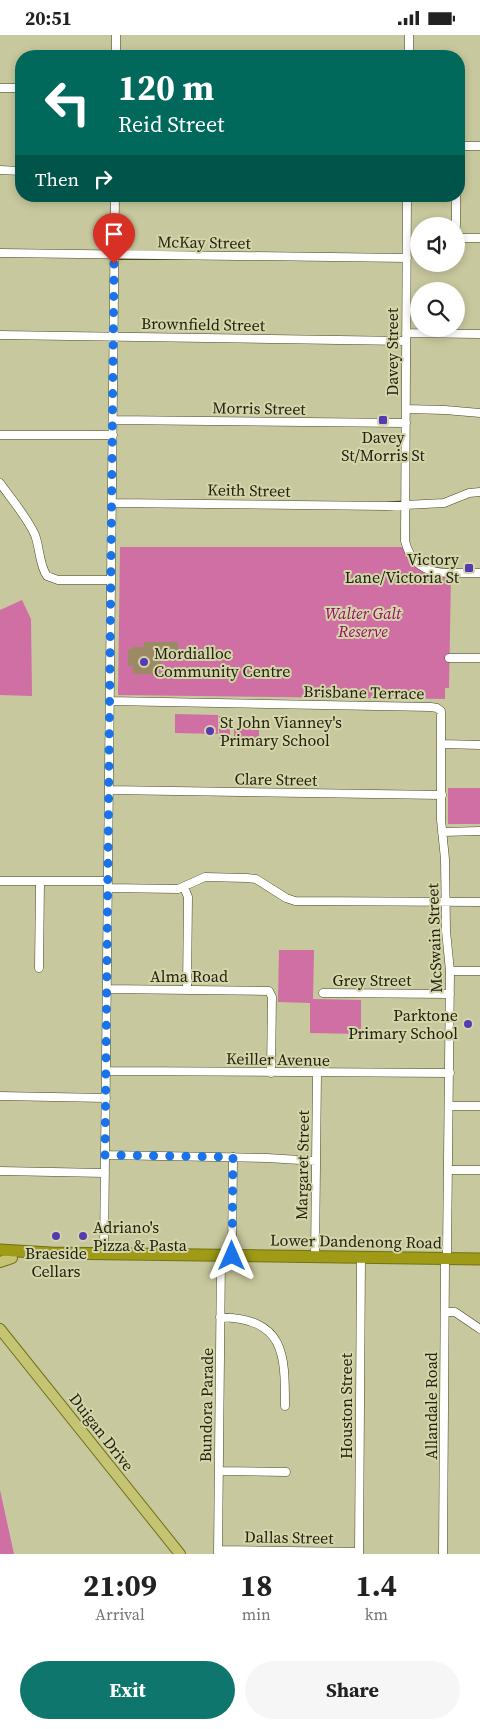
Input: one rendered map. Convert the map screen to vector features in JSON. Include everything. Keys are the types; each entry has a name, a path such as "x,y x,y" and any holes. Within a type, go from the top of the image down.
{"highway":[{"name":"Lower Dandenong Road","path":"0,1250 104,1254 480,1259"},
{"name":"Lower Dandenong Road","path":"0,1258 51,1253"}],"main road":[{"path":"0,1262 12,1257"},
{"name":"Duigan Drive","path":"0,1329 180,1554"}],"street":[{"path":"116,35 116,50"},
{"path":"409,35 409,50"},
{"path":"0,88 15,88"},
{"path":"465,145 480,146"},
{"path":"0,170 15,171"},
{"path":"104,1254 115,202"},
{"name":"Davey Street","path":"407,202 405,541 408,551 417,563 426,569 437,572 480,573"},
{"path":"456,202 456,217"},
{"path":"465,236 480,239"},
{"name":"McKay Street","path":"0,253 407,258"},
{"name":"Brownfield Street","path":"0,335 406,337 480,333"},
{"path":"406,409 480,413"},
{"name":"Morris Street","path":"113,420 406,423"},
{"path":"0,435 112,435"},
{"path":"0,483 32,529 43,569 47,576 58,580 111,581"},
{"name":"Keith Street","path":"112,503 386,506 447,503 469,493 480,492"},
{"path":"449,658 480,658"},
{"name":"Brisbane Terrace","path":"110,701 437,708"},
{"name":"McSwain Street","path":"437,708 441,711 442,718 442,832 450,971 450,1106 446,1258"},
{"path":"442,744 480,745"},
{"name":"Clare Street","path":"109,790 442,795"},
{"path":"442,832 480,831"},
{"path":"0,881 85,882 174,889 184,887 206,877 247,878 256,879 286,898 295,901 480,902"},
{"path":"39,969 40,882"},
{"path":"184,887 188,897 187,989"},
{"path":"450,971 480,971"},
{"name":"Alma Road","path":"107,989 265,990 271,992 271,1073"},
{"name":"Grey Street","path":"323,993 450,994"},
{"name":"Keiller Avenue","path":"106,1071 450,1073"},
{"name":"Margaret Street","path":"315,1257 317,1073"},
{"path":"0,1096 106,1098"},
{"path":"450,1106 480,1106"},
{"path":"105,1155 233,1157 316,1161"},
{"name":"Bundora Parade","path":"218,1552 220,1317 233,1157"},
{"path":"449,1170 480,1170"},
{"path":"0,1171 105,1173"},
{"name":"Houston Street","path":"359,1553 361,1257"},
{"name":"Allandale Road","path":"443,1554 446,1258"},
{"path":"445,1312 455,1312 480,1329"},
{"path":"220,1317 249,1320 266,1329 275,1339 285,1363 285,1406"},
{"path":"219,1471 286,1472"},
{"name":"Dallas Street","path":"218,1552 359,1553"}],"green space":[{"name":"Walter Galt Reserve","path":"120,547 403,547 406,555 421,570 435,575 451,577 449,688 445,688 445,699 118,695"},
{"path":"22,600 31,619 32,696 0,695 0,610"},
{"path":"175,714 218,715 218,734 175,733"},
{"path":"219,716 230,716 230,739 219,739"},
{"path":"234,729 259,729 259,740 234,740"},
{"path":"448,788 480,788 480,824 448,824"},
{"path":"279,950 314,950 313,999 361,1000 361,1034 310,1033 310,1003 278,1002"},
{"path":"0,1490 14,1554 0,1554"}],"building":[{"name":"Mordialloc Community Centre","path":"144,642 178,642 178,654 174,654 174,656 161,656 160,666 156,666 156,674 133,674 133,666 128,666 128,649 144,647"}],"place":[{"name":"Davey St/Morris St","path":"383,420"},
{"name":"Victory Lane/Victoria St","path":"469,568"},
{"name":"Mordialloc Community Centre","path":"144,662"},
{"name":"St John Vianney's Primary School","path":"210,731"},
{"name":"Parktone Primary School","path":"468,1024"},
{"name":"Braeside Cellars","path":"56,1236"},
{"name":"Adriano's Pizza & Pasta","path":"83,1236"}],"route":[{"path":"114,264 105,1155 233,1157 232,1256"}]}
